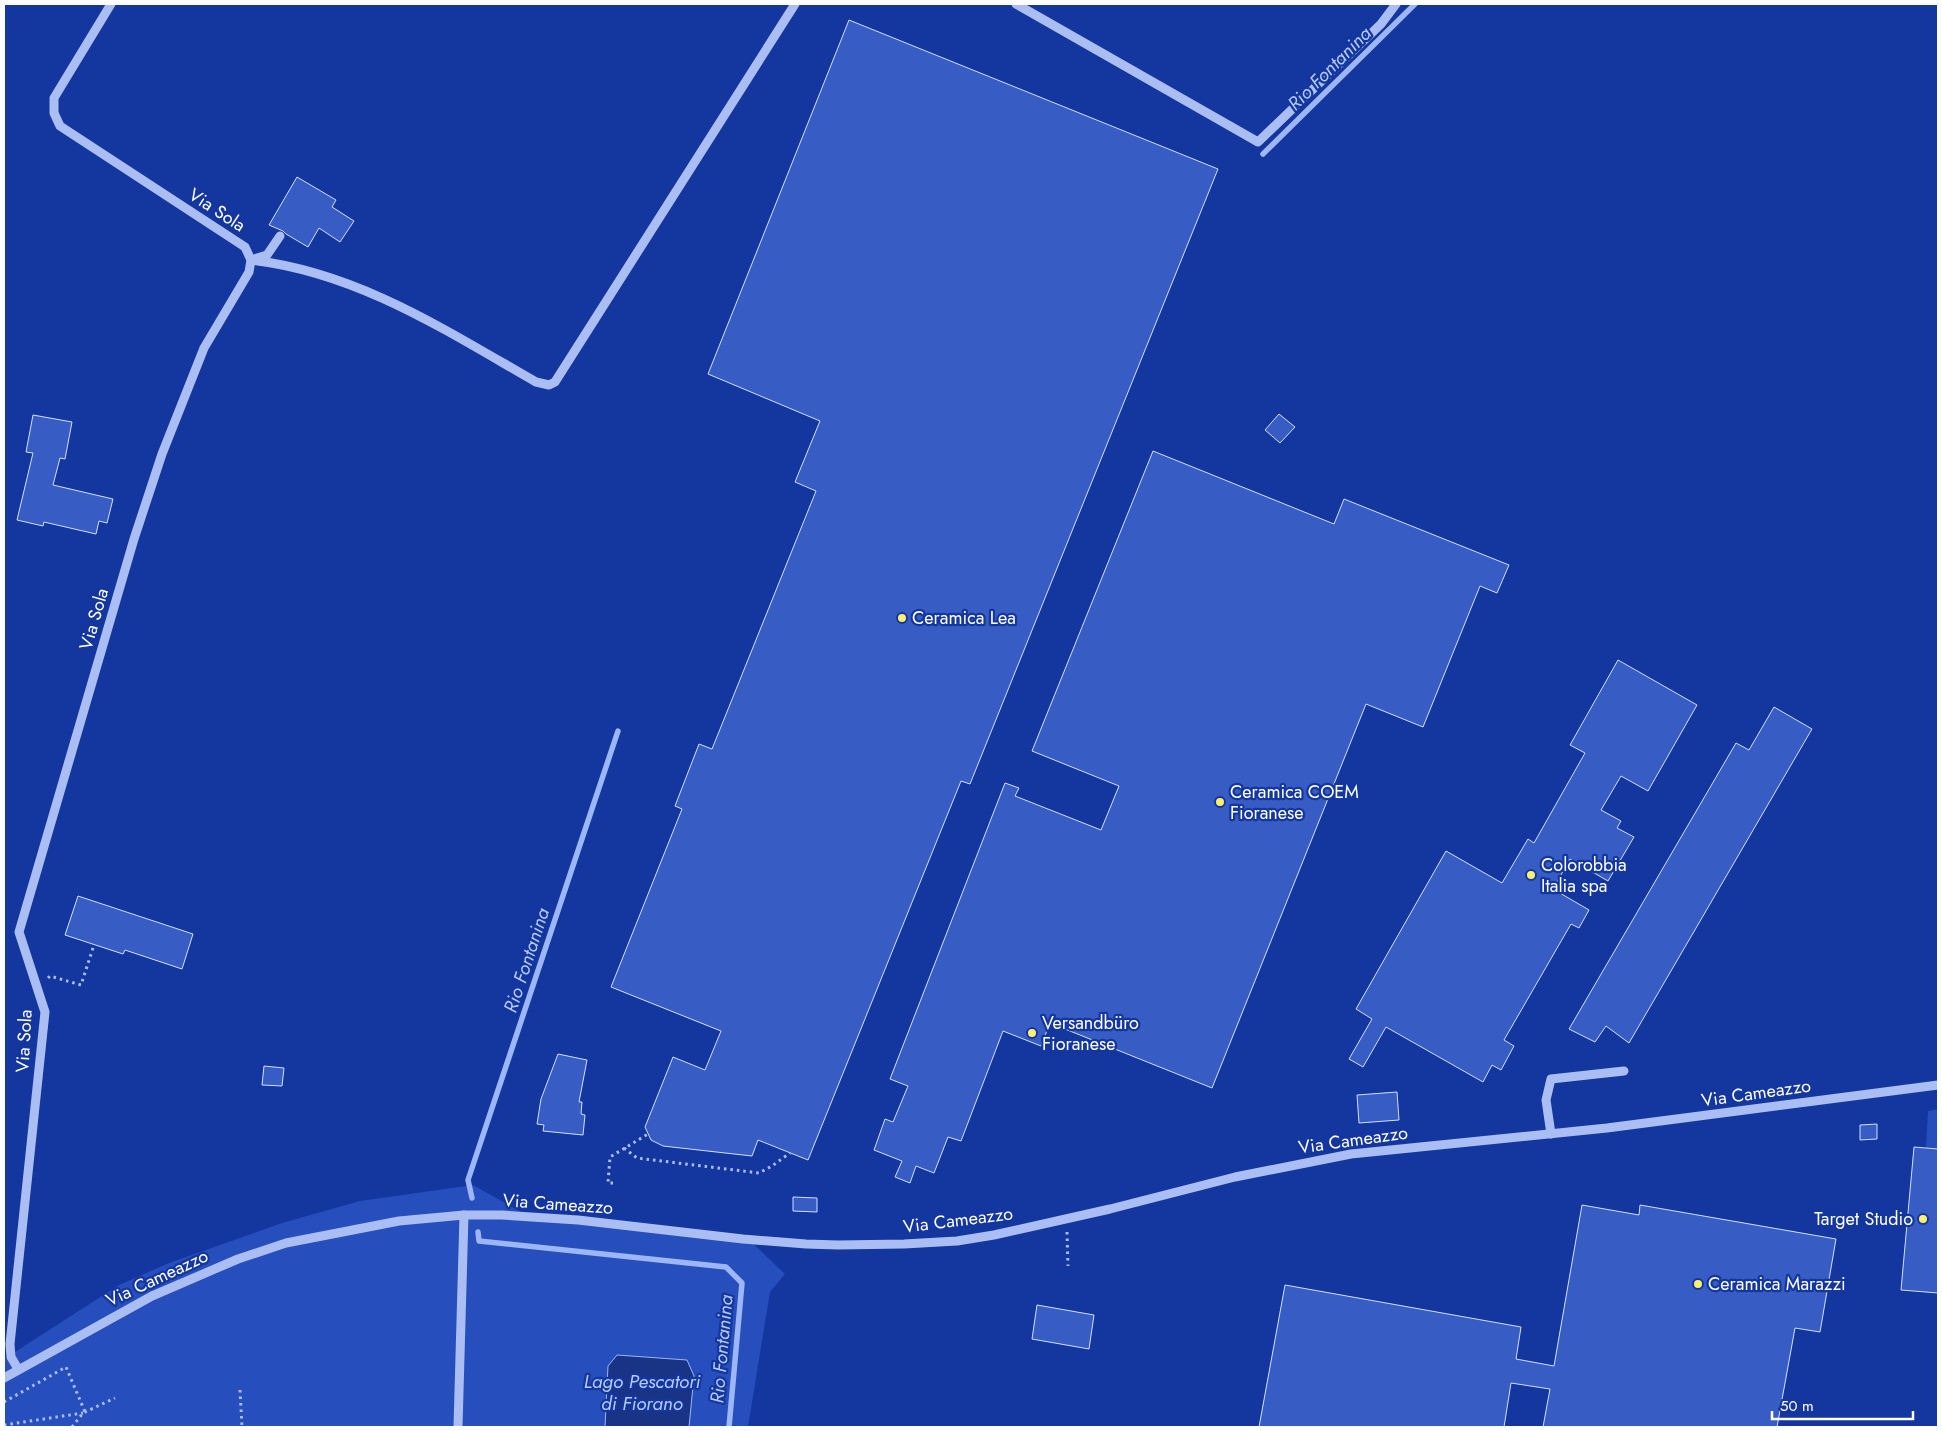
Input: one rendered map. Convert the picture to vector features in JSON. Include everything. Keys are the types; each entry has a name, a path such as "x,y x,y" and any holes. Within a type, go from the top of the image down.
{"street":[{"name":"Via Sola","path":"18,1369 11,1358 10,1344 45,1012 19,932 134,539 162,454 204,348 249,272 251,260 244,247 60,126 54,114 54,98 111,4"},
{"path":"251,260 279,264 352,285 408,309 536,382 549,385 555,382 795,4"},
{"path":"1016,4 1258,142 1381,24 1396,4"},
{"path":"251,260 268,255 280,236"},
{"path":"1550,1134 1546,1100 1551,1079 1624,1071"},
{"name":"Via Cameazzo","path":"4,1378 145,1299 183,1281 238,1259 286,1243 399,1222 464,1215 502,1215 578,1220 743,1239 830,1245 957,1241 994,1235 1312,1161 1351,1154 1711,1116 1938,1085"},
{"path":"458,1427 464,1215"}],"path":[{"path":"36,985 50,976 80,985 94,945"},
{"path":"614,1184 608,1183 610,1157 648,1134"},
{"path":"624,1148 638,1158 759,1173 790,1153"},
{"path":"1068,1233 1068,1266"},
{"path":"4,1402 66,1367 84,1412"},
{"path":"240,1390 242,1427"},
{"path":"4,1425 84,1412 115,1398"},
{"path":"72,1427 84,1412"}],"shaded area":[{"path":"1938,1109 1938,1149 1926,1148 1928,1111"},
{"path":"473,1185 528,1216 745,1236 785,1274 770,1292 748,1427 4,1427 4,1359 119,1285 169,1263 282,1223 360,1201"}],"water":[{"name":"Lago Pescatori di Fiorano","path":"617,1355 687,1360 694,1376 689,1427 605,1427 608,1366"}],"building":[{"name":"Ceramica Lea","path":"849,20 1218,169 970,784 961,781 808,1160 758,1140 752,1156 663,1146 651,1140 645,1127 673,1057 705,1070 721,1031 611,987 682,809 675,806 699,744 712,749 816,491 795,482 820,421 708,374"},
{"path":"297,177 336,200 332,207 354,221 340,242 319,228 308,247 283,231 269,225"},
{"path":"1279,414 1295,427 1280,443 1265,430"},
{"path":"33,415 72,422 65,459 60,458 53,485 113,499 107,523 99,521 96,534 44,522 43,526 17,520 33,453 26,452"},
{"path":"1153,451 1334,524 1344,499 1509,565 1497,593 1480,586 1423,727 1366,704 1212,1088 1050,1023 1041,1046 1003,1031 961,1141 948,1137 934,1173 916,1166 910,1183 895,1177 902,1161 874,1150 885,1119 893,1122 908,1086 890,1079 1005,783 1019,788 1015,796 1101,830 1119,786 1032,751"},
{"name":"Colorobbia Italia spa","path":"1618,660 1697,705 1648,791 1621,776 1601,810 1621,821 1617,828 1634,837 1608,881 1570,859 1553,889 1589,910 1579,928 1571,924 1504,1040 1514,1046 1501,1070 1492,1065 1483,1082 1386,1027 1363,1067 1349,1059 1372,1019 1356,1009 1446,851 1502,883 1528,839 1534,843 1585,753 1570,745"},
{"name":"Colorobbia Italia spa","path":"1774,707 1812,729 1629,1043 1606,1026 1595,1042 1569,1029 1736,743 1749,750"},
{"path":"78,896 193,934 182,969 125,950 123,954 65,935"},
{"path":"558,1054 587,1060 579,1102 582,1102 581,1114 585,1115 583,1135 543,1131 544,1125 537,1124 541,1099"},
{"path":"264,1066 284,1068 282,1086 262,1085"},
{"path":"1397,1092 1399,1120 1359,1123 1357,1095"},
{"path":"1877,1124 1877,1139 1860,1140 1860,1125"},
{"name":"Target Studio","path":"1914,1147 1938,1149 1938,1293 1901,1290"},
{"path":"793,1197 817,1198 817,1212 793,1211"},
{"name":"Ceramica Marazzi","path":"1582,1205 1639,1215 1640,1205 1836,1239 1820,1332 1795,1328 1777,1427 1543,1427 1550,1389 1511,1383 1504,1427 1259,1427 1285,1285 1521,1327 1516,1359 1554,1366"},
{"path":"1037,1305 1094,1315 1089,1349 1032,1339"}],"waterway":[{"name":"Rio Fontanina","path":"1263,154 1415,4"},
{"name":"Rio Fontanina","path":"472,1198 468,1180 618,731"},
{"name":"Rio Fontanina","path":"478,1232 479,1241 726,1267 742,1283 729,1427"}],"place":[{"name":"Ceramica Lea","path":"902,618"},
{"name":"Ceramica COEM Fioranese","path":"1220,802"},
{"name":"Colorobbia Italia spa","path":"1531,875"},
{"name":"Versandbüro Fioranese","path":"1032,1033"},
{"name":"Target Studio","path":"1923,1219"},
{"name":"Ceramica Marazzi","path":"1698,1284"}]}
